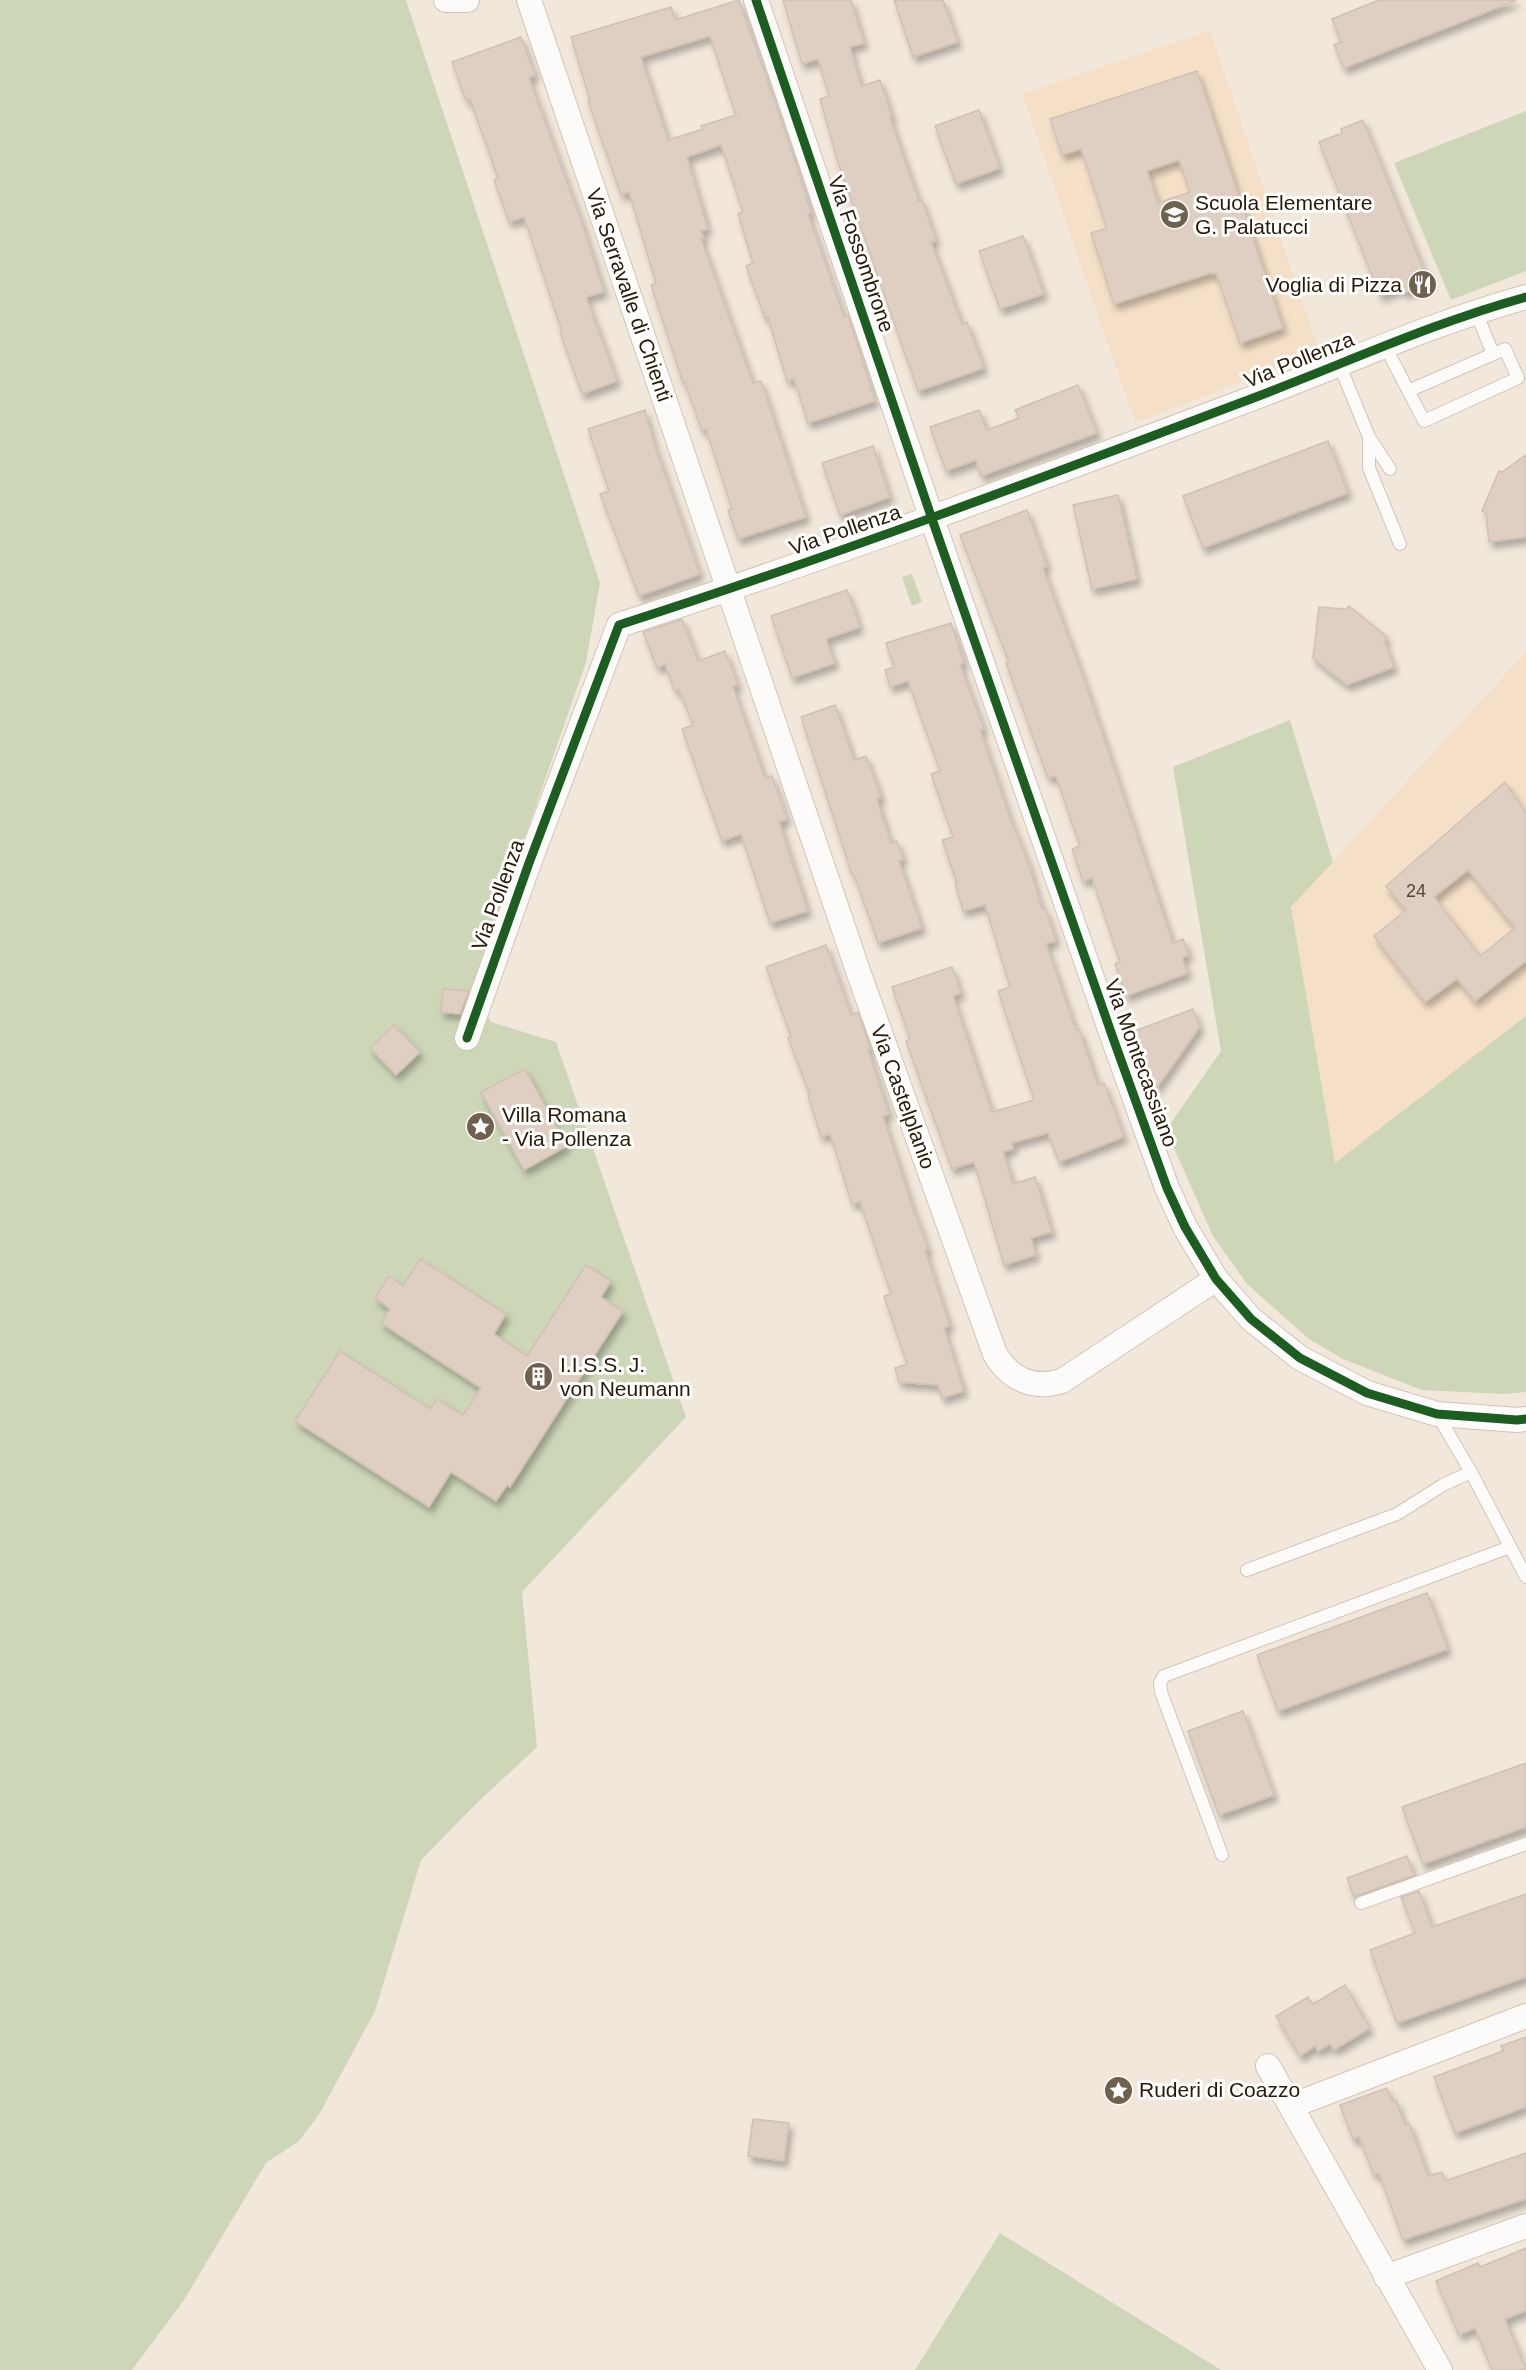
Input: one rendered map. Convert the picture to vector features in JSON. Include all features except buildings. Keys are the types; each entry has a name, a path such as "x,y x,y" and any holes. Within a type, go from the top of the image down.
{"street":[{"path":"446,0 467,0"},
{"name":"Via Serravalle di Chienti","path":"529,0 729,590"},
{"name":"Via Fossombrone","path":"756,0 932,519"},
{"name":"Via Pollenza","path":"467,1038 529,863 619,625 729,590 932,519 1385,346 1476,312 1526,297"},
{"name":"Via Montecassiano","path":"932,519 1108,1027 1167,1188 1185,1227 1216,1279 1251,1319 1300,1358 1367,1393 1437,1414 1526,1419"},
{"name":"Via Castelplanio","path":"729,590 858,971 995,1354 1001,1364 1018,1379 1029,1383 1045,1385 1062,1381 1216,1279"},
{"path":"1291,2106 1526,2016"},
{"path":"1268,2066 1440,2370"},
{"path":"1386,2277 1526,2226"}],"lane":[{"path":"1476,312 1494,354"},
{"path":"1385,346 1408,391 1424,421 1518,378 1505,349 1408,391"},
{"path":"1339,364 1369,437 1390,469"},
{"path":"1369,437 1369,468 1400,544"},
{"path":"1437,1414 1471,1472 1526,1577"},
{"path":"1247,1570 1397,1514 1443,1485 1471,1472"},
{"path":"1222,1855 1161,1692 1160,1683 1164,1676 1510,1547"},
{"path":"1361,1903 1526,1844"}],"shaded area":[{"path":"1210,30 1319,351 1135,423 1022,94"},
{"path":"1526,652 1526,1016 1335,1163 1291,907"}],"green space":[{"path":"0,0 406,0 600,583 586,662 472,989 491,1022 556,1042 686,1417 522,1592 537,1747 421,1860 375,2011 320,2113 299,2141 266,2163 184,2300 132,2370 0,2370"},
{"path":"1526,111 1526,271 1451,300 1394,163"},
{"path":"912,574 922,602 912,606 902,577"},
{"path":"1290,720 1333,862 1291,907 1335,1163 1526,1016 1526,1392 1504,1394 1422,1390 1343,1359 1309,1339 1247,1284 1213,1236 1166,1130 1221,1051 1173,767"},
{"path":"1000,2233 1221,2370 915,2370"}],"cycle path":[{"path":"756,0 932,519 1113,1038 1167,1188 1185,1227 1216,1279 1251,1319 1300,1358 1367,1393 1437,1414 1526,1419"},
{"path":"467,1038 529,863 619,625 931,518 1276,390 1417,333 1526,297"}],"place":[{"name":"Scuola Elementare G. Palatucci","path":"1174,215"},
{"name":"Voglia di Pizza","path":"1423,285"},
{"name":"Villa Romana - Via Pollenza","path":"481,1127"},
{"name":"I.I.S.S. J. von Neumann","path":"539,1377"},
{"name":"Ruderi di Coazzo","path":"1118,2090"}]}
